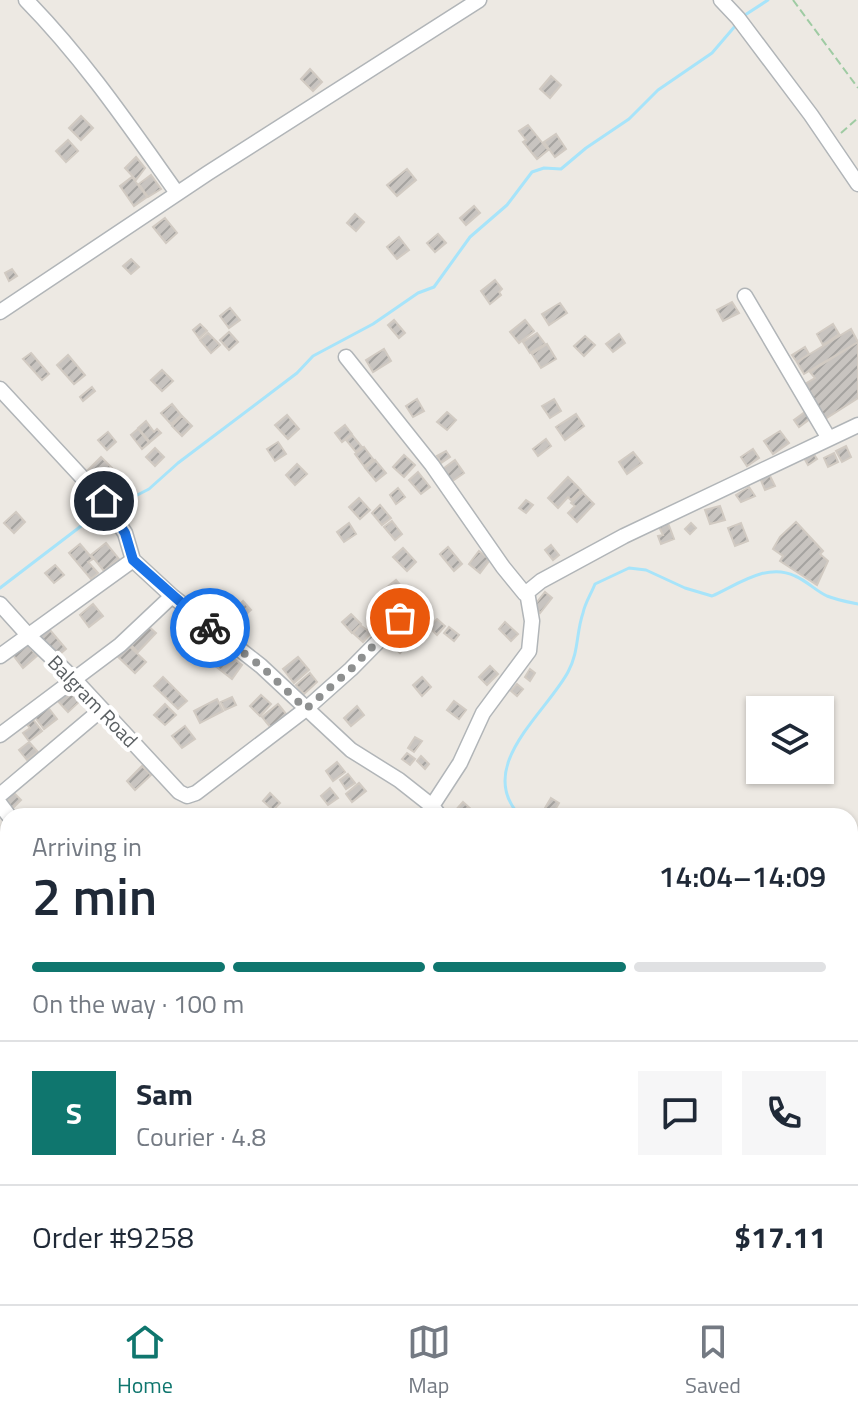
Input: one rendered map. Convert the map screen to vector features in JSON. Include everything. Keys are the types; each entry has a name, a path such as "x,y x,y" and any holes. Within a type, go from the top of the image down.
{"street":[{"path":"26,0 54,28 98,83 177,193"},
{"path":"0,312 177,193 479,0"},
{"path":"721,0 738,18 831,142 858,184"},
{"path":"745,296 828,437"},
{"path":"346,357 432,465 525,594 541,581 624,536 858,425"},
{"path":"0,389 104,501 129,543 133,560 172,596 261,666 351,750 399,780 432,808"},
{"path":"0,656 133,560"},
{"path":"438,808 483,713 529,651 532,621 527,592"},
{"path":"0,735 120,645 172,596"},
{"name":"Balgram Road","path":"0,604 179,792 187,796 196,793 306,709"},
{"path":"306,709 351,669 415,604"},
{"path":"0,795 102,709"}],"path":[{"path":"793,0 858,88"},
{"path":"831,142 858,118"},
{"path":"853,123 858,128"}],"building":[{"path":"310,69 322,82 313,91 301,79"},
{"path":"551,76 561,85 550,98 540,89"},
{"path":"81,116 93,128 81,140 69,128"},
{"path":"528,125 548,150 537,159 523,142 526,140 519,131"},
{"path":"556,134 566,149 555,157 544,142"},
{"path":"68,140 78,151 66,162 56,151"},
{"path":"136,157 145,168 136,180 125,168"},
{"path":"407,169 416,180 397,196 387,185"},
{"path":"151,175 161,189 148,197 139,184"},
{"path":"132,177 147,197 134,206 120,186"},
{"path":"474,206 480,213 466,225 460,218"},
{"path":"355,214 364,222 356,231 347,223"},
{"path":"165,218 177,233 166,243 153,227"},
{"path":"438,234 446,243 435,252 427,243"},
{"path":"399,237 409,250 397,259 387,247"},
{"path":"131,259 139,267 131,274 123,266"},
{"path":"12,269 17,276 9,281 5,273"},
{"path":"495,280 502,289 499,292 501,295 490,304 481,291"},
{"path":"732,302 739,313 723,321 717,310"},
{"path":"560,303 567,313 549,325 542,314"},
{"path":"230,308 240,320 229,328 220,316"},
{"path":"394,320 405,333 399,338 388,325"},
{"path":"525,320 534,331 519,343 510,332"},
{"path":"200,324 207,331 199,338 193,330"},
{"path":"833,324 839,334 823,345 817,334"},
{"path":"851,329 858,342 804,374 797,362"},
{"path":"229,332 238,342 229,350 220,340"},
{"path":"208,333 220,345 211,353 200,340"},
{"path":"537,333 545,344 530,353 523,342"},
{"path":"619,334 625,343 613,352 606,344"},
{"path":"585,336 595,345 584,356 574,346"},
{"path":"858,342 858,398 825,419 803,385 815,378 810,372"},
{"path":"547,344 556,359 541,368 532,354"},
{"path":"805,347 809,354 797,362 792,355"},
{"path":"384,349 391,361 373,372 366,360"},
{"path":"31,353 49,374 42,380 23,359"},
{"path":"68,355 85,375 74,384 57,365"},
{"path":"162,370 173,381 162,391 151,380"},
{"path":"92,387 95,391 83,401 80,397"},
{"path":"417,399 424,411 413,417 406,406"},
{"path":"554,399 561,411 550,418 542,406"},
{"path":"172,404 181,415 171,424 161,413"},
{"path":"447,412 456,420 447,430 437,422"},
{"path":"805,412 810,419 799,427 794,420"},
{"path":"576,414 584,426 565,440 556,427"},
{"path":"287,415 299,429 288,439 275,425"},
{"path":"182,416 192,426 182,436 172,426"},
{"path":"146,421 154,432 157,429 161,433 150,442 138,428"},
{"path":"345,425 352,434 342,442 335,433"},
{"path":"138,429 149,443 142,449 131,435"},
{"path":"780,431 789,443 773,454 764,441"},
{"path":"108,432 116,442 107,450 98,440"},
{"path":"352,435 362,447 356,452 346,440"},
{"path":"546,439 551,446 538,456 533,449"},
{"path":"278,442 286,454 275,461 267,449"},
{"path":"846,446 851,457 842,462 836,451"},
{"path":"364,447 373,459 364,466 355,454"},
{"path":"155,448 164,457 155,466 146,457"},
{"path":"753,449 759,458 747,466 741,457"},
{"path":"446,451 450,457 441,463 437,456"},
{"path":"633,452 642,463 627,474 619,462"},
{"path":"813,453 817,459 808,465 804,458"},
{"path":"834,453 838,462 828,467 824,458"},
{"path":"404,455 415,465 404,477 393,467"},
{"path":"101,457 112,468 99,481 88,470"},
{"path":"375,460 386,473 376,481 365,468"},
{"path":"455,460 464,473 451,482 444,468"},
{"path":"297,464 307,474 295,485 286,475"},
{"path":"418,472 430,487 421,494 409,480"},
{"path":"769,474 775,486 765,490 760,478"},
{"path":"568,477 581,490 571,500 568,497 558,508 548,498"},
{"path":"749,487 755,496 741,502 736,495"},
{"path":"398,488 405,497 396,504 390,495"},
{"path":"582,492 594,504 577,522 568,513 575,506 571,503"},
{"path":"359,498 370,510 360,519 349,507"},
{"path":"526,500 533,505 526,513 519,508"},
{"path":"380,505 391,518 382,525 372,513"},
{"path":"720,506 725,520 710,524 705,510"},
{"path":"16,512 25,522 14,533 4,523"},
{"path":"392,521 402,534 395,540 384,527"},
{"path":"796,522 823,551 820,554 828,561 817,585 780,561 783,556 773,549 780,537"},
{"path":"349,523 356,534 344,542 337,532"},
{"path":"668,523 674,539 661,544 658,536 663,535 659,527"},
{"path":"691,523 696,528 690,534 685,529"},
{"path":"741,523 748,541 735,546 728,528"},
{"path":"106,543 119,559 104,571 91,555"},
{"path":"80,544 93,559 88,562 98,573 91,579 69,553"},
{"path":"551,545 559,555 553,560 545,550"},
{"path":"448,547 462,564 454,571 440,554"},
{"path":"403,548 416,562 407,571 393,557"},
{"path":"479,551 490,560 480,573 469,564"},
{"path":"55,565 64,575 54,583 45,573"},
{"path":"396,580 407,593 397,601 386,588"},
{"path":"545,592 552,598 540,613 533,607"},
{"path":"243,601 251,610 238,621 231,612"},
{"path":"93,604 103,616 89,627 80,615"},
{"path":"351,614 361,624 352,633 342,622"},
{"path":"437,619 445,626 437,635 429,627"},
{"path":"505,622 518,634 511,641 499,629"},
{"path":"147,625 156,633 138,652 129,643"},
{"path":"360,625 371,633 363,642 353,633"},
{"path":"449,627 459,635 454,641 444,633"},
{"path":"49,629 66,649 54,659 38,638"},
{"path":"399,633 409,643 400,653 389,643"},
{"path":"201,635 223,650 214,662 193,647"},
{"path":"126,643 146,662 135,673 115,654"},
{"path":"27,644 37,656 23,668 13,655"},
{"path":"224,651 242,665 232,679 214,665"},
{"path":"298,657 309,670 294,683 283,669"},
{"path":"490,666 498,674 487,685 479,677"},
{"path":"530,669 535,673 530,681 525,677"},
{"path":"310,673 317,682 304,694 296,685"},
{"path":"163,677 187,701 178,709 154,686"},
{"path":"422,677 431,687 422,696 413,685"},
{"path":"517,684 523,689 517,696 511,691"},
{"path":"70,687 81,700 68,712 56,699"},
{"path":"261,695 271,704 260,716 250,706"},
{"path":"232,697 236,705 225,710 221,702"},
{"path":"217,699 223,711 200,723 194,711"},
{"path":"454,701 466,710 459,719 447,710"},
{"path":"165,704 176,715 165,725 154,715"},
{"path":"278,704 287,715 271,728 262,717"},
{"path":"47,706 57,719 44,729 34,716"},
{"path":"357,706 364,715 351,726 344,718"},
{"path":"31,717 42,731 29,741 23,733 30,728 25,722"},
{"path":"185,726 195,739 182,748 172,736"},
{"path":"415,737 422,741 414,752 408,748"},
{"path":"29,742 38,752 27,760 19,750"},
{"path":"407,753 415,759 410,765 402,759"},
{"path":"421,756 429,764 425,769 417,761"},
{"path":"337,762 345,772 333,781 326,771"},
{"path":"142,766 151,775 135,790 127,781"},
{"path":"348,774 355,783 346,789 340,780"},
{"path":"359,783 366,791 352,802 346,794"},
{"path":"330,788 338,798 328,805 321,796"},
{"path":"13,792 21,800 13,808 6,808 2,804"},
{"path":"270,793 280,803 271,808 263,801"},
{"path":"551,798 559,803 556,808 545,808"}],"waterway":[{"path":"745,15 768,0"},
{"path":"114,507 149,489 178,463 297,373 313,356 373,324 418,293 434,287 470,237 507,205 532,172 544,168 561,169 629,119 658,90 712,53 736,25"},
{"path":"0,588 89,520 104,513"},
{"path":"515,808 508,797 505,779 509,760 518,741 568,672 584,609 595,584 629,568 646,570 685,588 712,596 763,573 784,572 827,596 858,604"}],"way so far":[{"path":"210,628 261,666 306,709 351,669 400,618"}],"route":[{"path":"104,501 125,533 133,560 210,628"}]}
